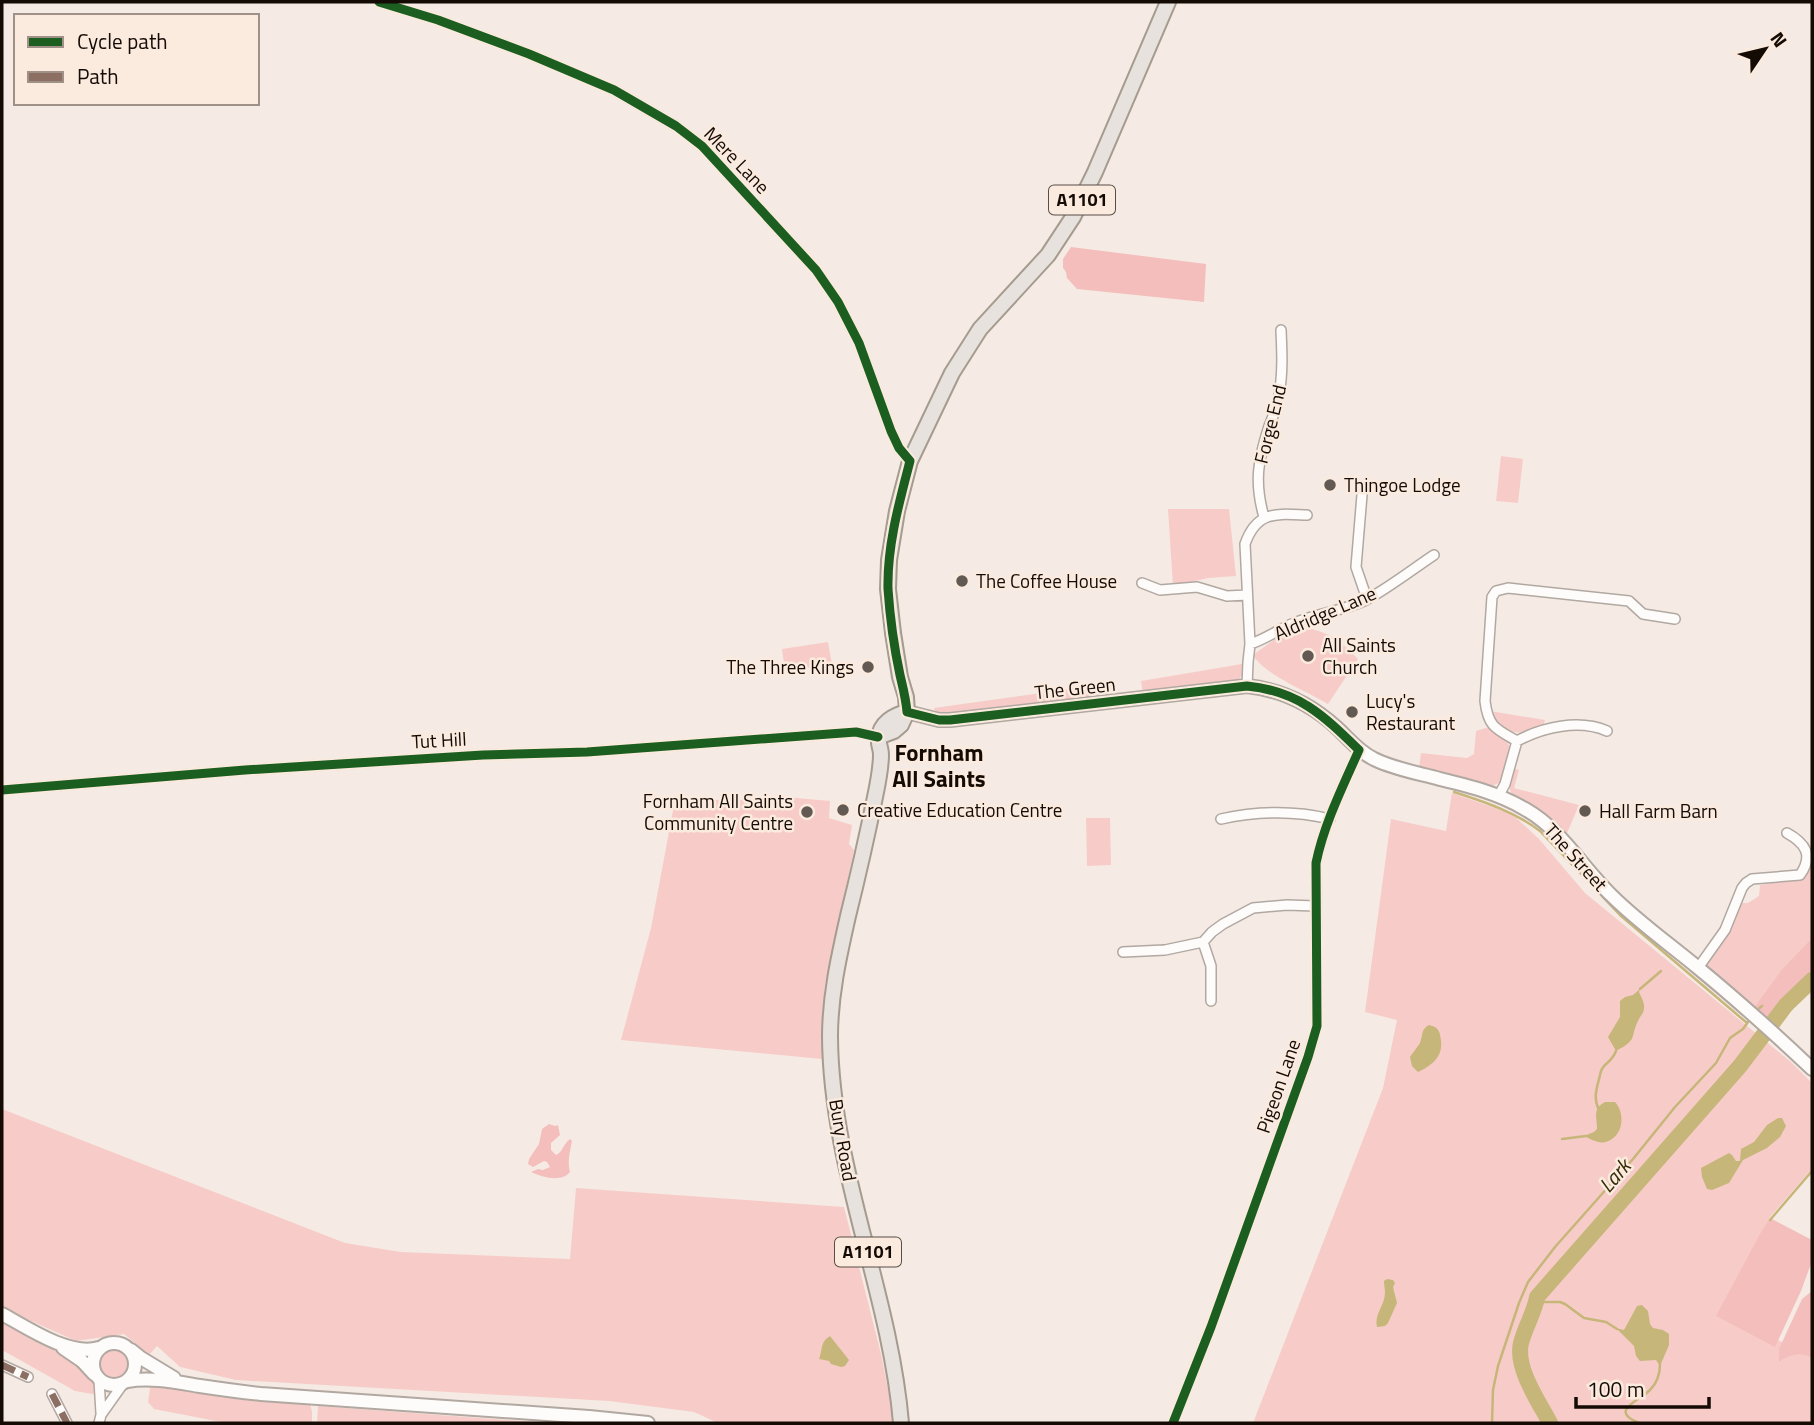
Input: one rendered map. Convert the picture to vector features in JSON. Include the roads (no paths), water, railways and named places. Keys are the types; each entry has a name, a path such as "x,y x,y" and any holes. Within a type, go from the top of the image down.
{"main road":[{"name":"A1101","path":"907,712 888,589 897,512 910,461 952,373 980,329 1048,255 1073,218 1096,172 1168,2"},
{"name":"The Green","path":"907,712 950,720 1247,686"},
{"name":"The Street","path":"1247,686 1275,691 1310,706 1374,759 1499,795 1529,811 1555,831 1611,895 1812,1069"},
{"path":"878,737 885,723 894,715 907,712"},
{"name":"Bury Road","path":"878,737 881,753 878,785 839,957 831,1002 831,1049 844,1153 887,1329 901,1423"},
{"path":"2,1314 70,1348 93,1350 117,1343 181,1382"},
{"path":"54,1341 82,1361 106,1384 115,1385 142,1378 158,1379 251,1393 648,1423"},
{"path":"97,1377 92,1363 99,1348"},
{"path":"125,1382 131,1376 135,1365 135,1359 129,1349"}],"street":[{"name":"Mere Lane","path":"379,2 503,44 614,90 702,146 816,270 838,302 859,342 891,431 899,448 910,461"},
{"name":"Forge End","path":"1264,517 1257,478 1260,454 1279,398 1283,367 1281,330"},
{"path":"1362,495 1356,566 1367,599"},
{"path":"1247,686 1250,644 1245,544 1249,532 1264,517 1275,514 1307,515"},
{"name":"Aldridge Lane","path":"1250,644 1317,614 1367,599 1434,555"},
{"path":"1142,583 1160,590 1198,587 1227,596 1247,594"},
{"path":"1517,741 1495,729 1486,713 1491,607 1496,591 1508,588 1629,601 1643,614 1675,619"},
{"path":"1499,795 1505,784 1517,741 1559,727 1595,726 1607,731"},
{"name":"Tut Hill","path":"2,790 256,769 599,751 856,732 878,737"},
{"name":"Pigeon Lane","path":"1173,1423 1220,1301 1317,1026 1316,863 1319,846 1360,750"},
{"path":"1221,819 1264,812 1304,813 1330,819"},
{"path":"1698,968 1725,930 1746,883 1752,879 1800,875 1804,869 1807,863 1805,846 1787,833"},
{"path":"1123,951 1166,950 1203,942 1223,924 1253,908 1315,906"},
{"path":"1203,942 1211,966 1211,1002"},
{"path":"2,1365 28,1377"},
{"path":"97,1377 100,1419"},
{"path":"100,1419 125,1382"},
{"path":"52,1394 66,1420 54,1423"}],"waterway":[{"path":"1454,792 1510,813 1540,831 1620,915 1747,1023"},
{"path":"1640,989 1661,971"},
{"name":"Lark","path":"1550,1423 1521,1363 1521,1343 1537,1297 1740,1066 1786,1005 1812,980"},
{"path":"1757,1010 1762,1006"},
{"path":"1492,1423 1493,1390 1498,1366 1528,1282 1675,1107 1716,1063 1730,1038 1748,1022"},
{"path":"1599,1110 1596,1096 1601,1071 1616,1051"},
{"path":"1562,1139 1586,1136"},
{"path":"1770,1220 1812,1171"},
{"path":"1538,1297 1541,1302 1565,1304 1584,1318 1606,1322 1617,1329"},
{"path":"1639,1423 1630,1419 1626,1410 1655,1385 1660,1364"}],"place":[{"name":"Thingoe Lodge","path":"1330,485"},
{"name":"The Coffee House","path":"962,581"},
{"name":"All Saints Church","path":"1308,656"},
{"name":"The Three Kings","path":"868,667"},
{"name":"Lucy's Restaurant","path":"1352,712"},
{"name":"Creative Education Centre","path":"843,810"},
{"name":"Hall Farm Barn","path":"1585,811"},
{"name":"Fornham All Saints Community Centre","path":"807,812"}],"district":[{"name":"Fornham All Saints","path":"939,766"}]}
